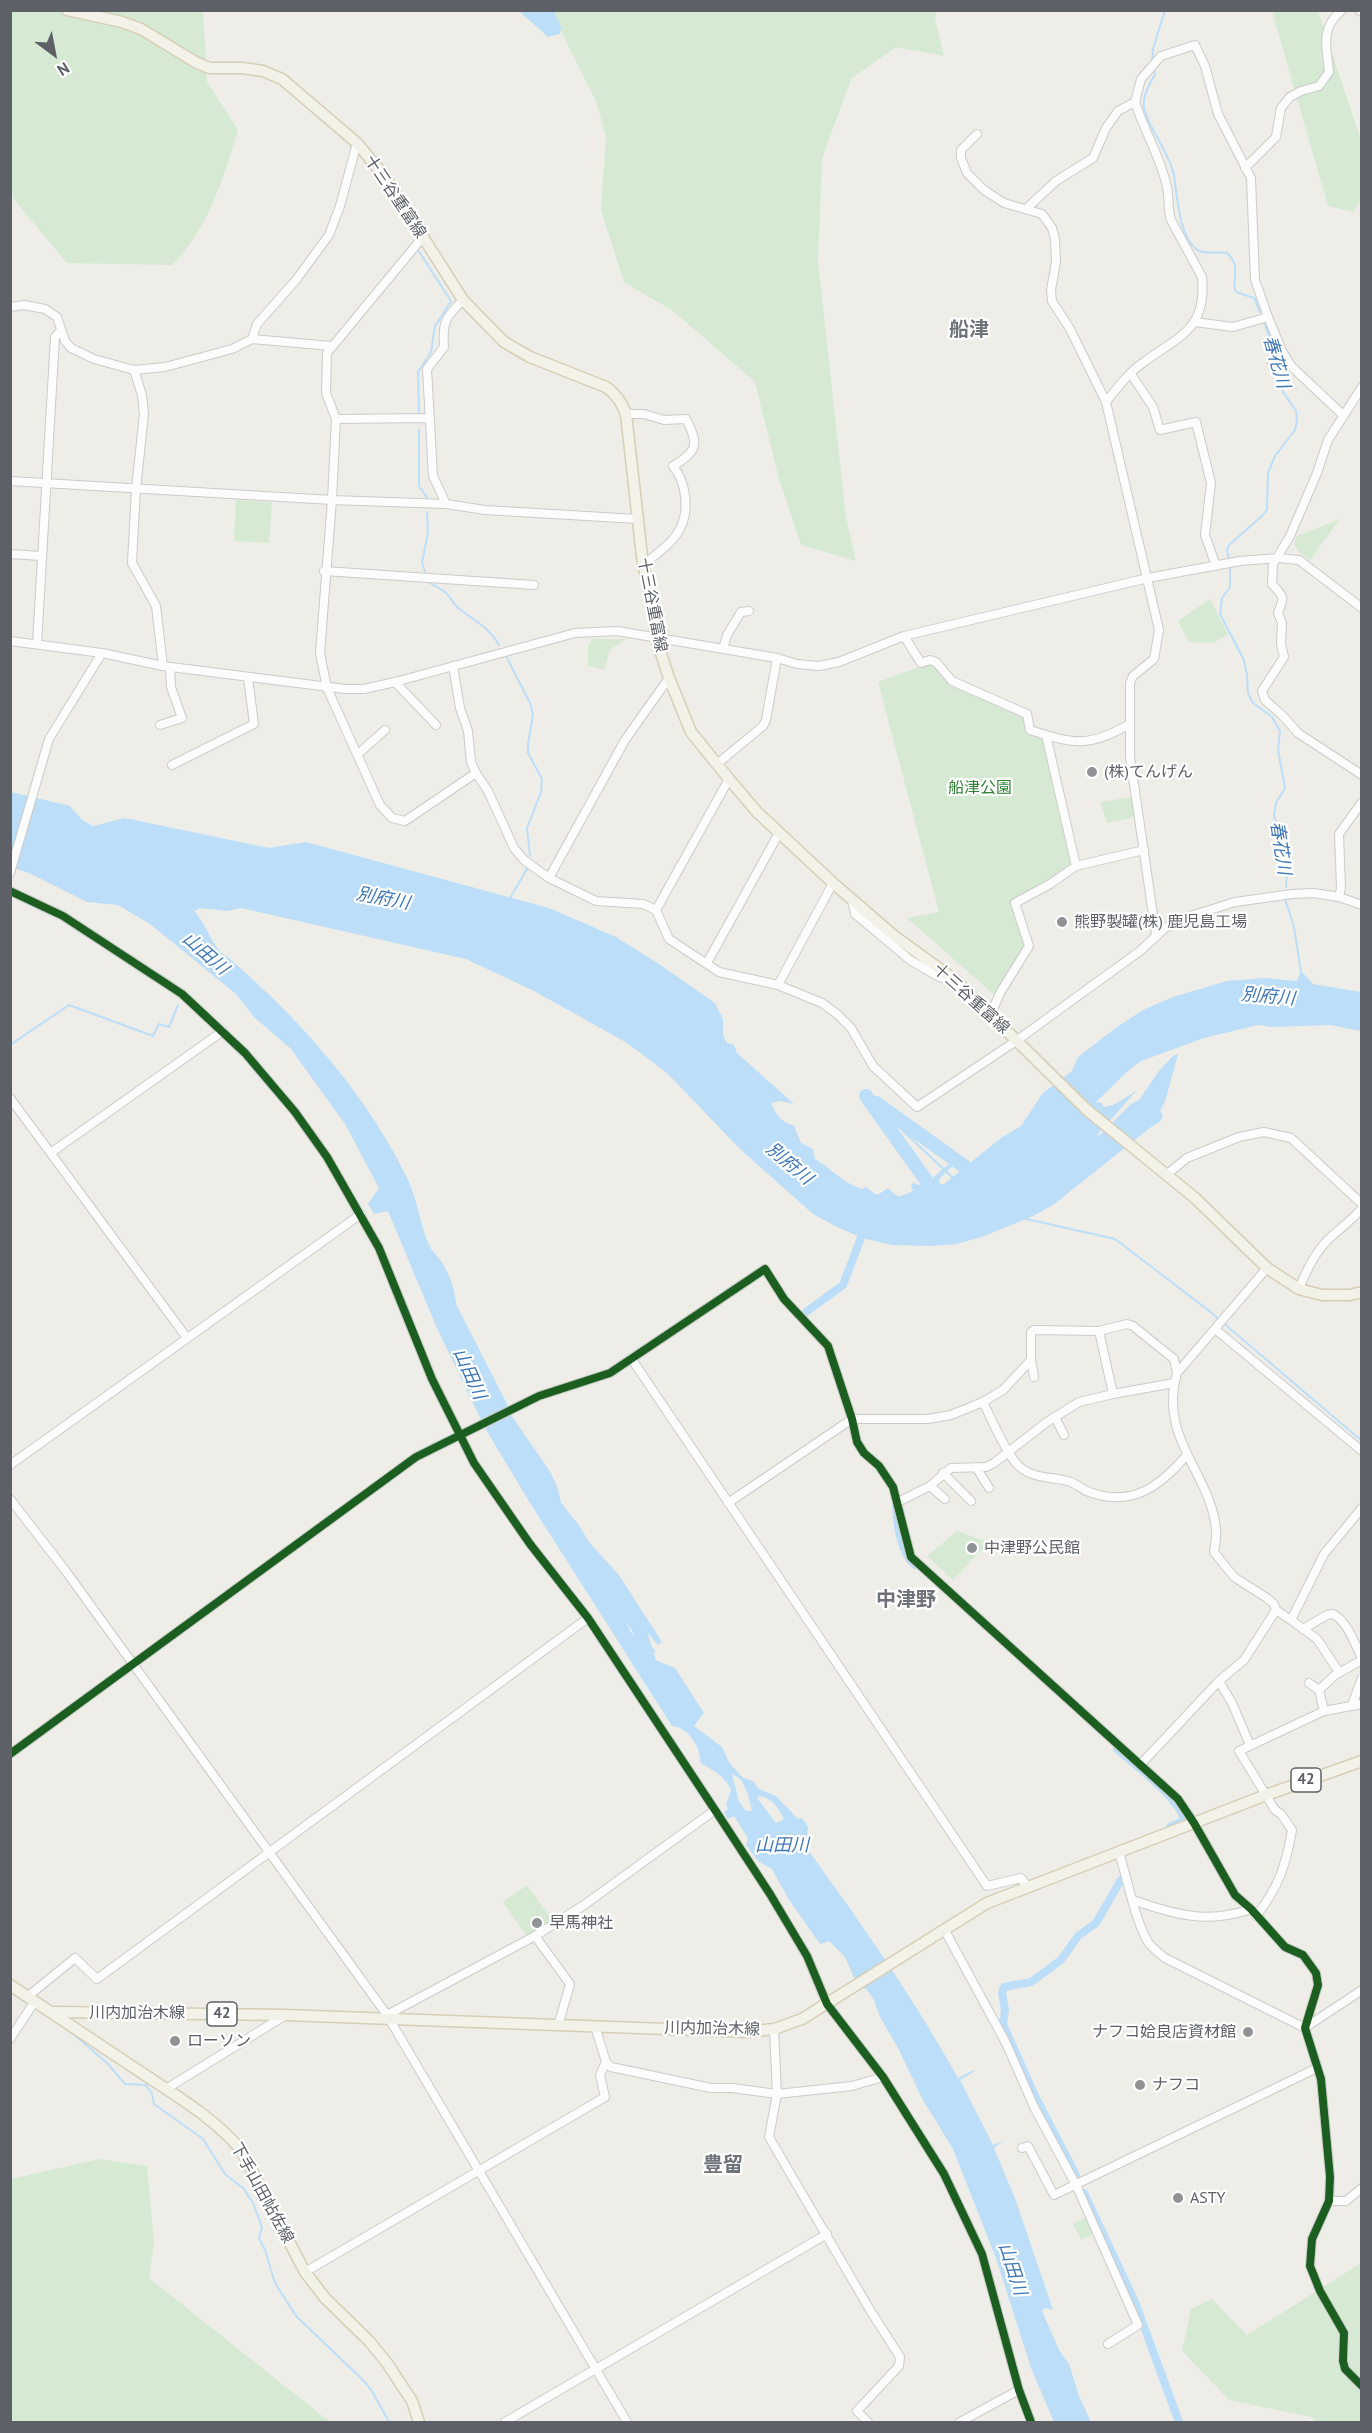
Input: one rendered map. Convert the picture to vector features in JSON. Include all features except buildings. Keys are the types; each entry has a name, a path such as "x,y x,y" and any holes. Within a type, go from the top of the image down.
{"main road":[{"name":"十三谷重富線","path":"67,10 114,20 141,29 197,63 210,68 242,68 263,71 282,80 357,143 385,177 463,300 504,342 530,357 606,387 621,402 626,414 643,566 652,599 656,638 691,732 729,779 779,833 833,883 893,934 955,980 1086,1110 1195,1198 1267,1268 1299,1289 1322,1294 1350,1295 1362,1292"},
{"name":"川内加治木線","path":"54,2013 389,2017 558,2026 747,2031 774,2029 802,2019 987,1903 1266,1795 1362,1761"},
{"path":"10,1985 54,2013"},
{"name":"下手山田帖佐線","path":"54,2013 226,2133 241,2150 305,2272 325,2298 369,2341 387,2363 412,2401 419,2422"}],"street":[{"path":"1245,168 1276,137 1281,108 1290,97 1319,86 1329,72 1324,41 1330,25 1342,10"},
{"path":"1106,402 1143,362 1181,338 1195,322 1200,304 1202,277 1171,220 1165,177 1135,102 1141,79 1161,56 1195,45 1205,66 1218,114 1251,178 1255,280 1285,362 1343,415"},
{"path":"1026,209 1056,181 1093,158 1118,111 1135,102"},
{"path":"977,134 961,150 961,158 967,173 984,190 1004,203 1042,214 1052,228 1055,238 1056,262 1051,290 1052,301 1070,329 1106,402 1148,578 1159,630 1157,650 1154,659 1133,676 1130,683 1130,757 1156,934"},
{"path":"252,339 257,324 296,280 329,235 340,206 357,143"},
{"path":"422,238 330,346 327,353 326,393 336,419 320,653 327,688 380,805 392,818 405,821 476,773"},
{"path":"446,504 433,476 427,369 444,346 443,331 446,317 463,300"},
{"path":"10,307 24,305 45,309 57,317 65,341 79,353 134,370 165,367 232,349 252,339 330,346"},
{"path":"1195,322 1233,327 1268,317"},
{"path":"37,644 55,338 61,330"},
{"path":"1272,362 1285,362"},
{"path":"134,370 142,395 144,414 136,489 132,563 156,606 166,667 182,718 160,725"},
{"path":"1131,374 1153,407 1160,430 1196,422 1210,483 1205,535 1218,566"},
{"path":"1360,394 1343,415 1328,440 1317,473 1290,536 1273,564 1272,584 1283,596 1278,613 1282,623 1281,644 1284,657 1262,691 1262,695 1298,733 1362,775"},
{"path":"626,414 644,414 664,420 686,419 694,434 695,448 673,466 680,476 686,501 680,529 643,566"},
{"path":"336,419 430,418"},
{"path":"10,481 332,500 446,504 485,510 637,519"},
{"path":"10,554 41,556"},
{"path":"10,641 102,653 166,667 327,688 364,689 575,633 617,631 819,666 857,656 904,636 1148,578 1240,561 1278,558 1299,560 1362,608"},
{"path":"324,571 534,585"},
{"path":"723,650 728,635 741,612 749,611"},
{"path":"904,636 921,663 930,660 936,662 952,681 1027,714 1030,730 1065,741 1089,742 1104,738 1130,724"},
{"path":"10,873 49,740 102,653"},
{"path":"717,764 763,726 777,658"},
{"path":"453,666 460,708 468,731 471,762 488,791 514,848 524,860 549,878 596,901 643,904 656,910 669,939 719,972 778,985 822,1003 851,1028 873,1066 917,1107 1016,1041 1140,951 1156,934 1184,918 1235,902 1261,897 1314,893 1339,897 1362,905"},
{"path":"172,765 254,724 248,678"},
{"path":"549,878 625,740 669,678"},
{"path":"395,682 436,725"},
{"path":"358,754 385,730"},
{"path":"1046,735 1076,866"},
{"path":"656,910 729,779"},
{"path":"1339,897 1341,888 1339,834 1362,802"},
{"path":"707,963 779,833"},
{"path":"990,1016 1000,993 1029,946 1015,903 1050,884 1076,866 1144,850"},
{"path":"778,985 833,883"},
{"path":"10,891 63,916 182,994 245,1053 306,1127 361,1214 379,1248 432,1379 463,1435 474,1463 530,1544 588,1618 715,1810 807,1956 828,2003 883,2076 944,2174 982,2254 1031,2422"},
{"path":"52,1152 223,1031"},
{"path":"10,1098 187,1338"},
{"path":"1166,1175 1186,1158 1239,1137 1264,1132 1291,1138 1362,1206 1349,1223 1329,1238 1306,1270 1299,1289"},
{"path":"10,1465 361,1214"},
{"path":"1267,1268 1177,1373 1174,1383 1175,1430 1212,1509 1216,1530 1214,1552 1217,1558 1234,1577 1267,1598 1274,1604 1276,1610 1317,1639 1339,1672"},
{"path":"10,1754 416,1457 538,1396 610,1373 765,1269 784,1299 828,1346 860,1448 890,1480 898,1502 901,1523 911,1557 1178,1799 1235,1895 1254,1912 1285,1947 1303,1955 1316,1973 1318,1985 1305,2028 1321,2079 1330,2159 1329,2201 1312,2239 1310,2266 1320,2291 1344,2333 1343,2361 1346,2368 1362,2386"},
{"path":"1034,1377 1031,1360 1031,1332 1034,1330 1099,1331 1127,1324 1133,1326 1174,1359 1177,1373"},
{"path":"1217,1327 1362,1451"},
{"path":"1099,1331 1113,1394"},
{"path":"631,1358 987,1886 1022,1878 1028,1886"},
{"path":"728,1503 852,1419 928,1419 951,1415 983,1402 1003,1390 1031,1360"},
{"path":"898,1502 930,1486 943,1473 955,1467 986,1467 1078,1402 1174,1383"},
{"path":"983,1402 1016,1464 1029,1473 1071,1482 1092,1493 1109,1497 1144,1492 1163,1481 1187,1455"},
{"path":"1055,1417 1064,1435"},
{"path":"976,1467 989,1488"},
{"path":"943,1473 970,1501"},
{"path":"930,1486 945,1499"},
{"path":"10,1500 270,1851 389,2017 627,2422"},
{"path":"1291,1620 1324,1554 1362,1508"},
{"path":"1141,1764 1219,1681 1244,1660 1276,1610"},
{"path":"1303,1629 1333,1614 1350,1634 1362,1659 1324,1682 1319,1690"},
{"path":"10,2039 31,1999 75,1958 97,1979 588,1618"},
{"path":"1352,1705 1362,1678"},
{"path":"1219,1681 1232,1703 1250,1745"},
{"path":"1309,1683 1319,1690 1324,1711"},
{"path":"1133,1900 1171,1914 1223,1916 1254,1912 1282,1874 1292,1830 1281,1814 1275,1810 1239,1751 1324,1711 1362,1704"},
{"path":"389,2017 535,1936 584,1905 715,1810"},
{"path":"1119,1852 1147,1941 1165,1958 1305,2028"},
{"path":"944,1929 1006,2043 1034,2107 1076,2185 1138,2325 1108,2344"},
{"path":"535,1936 570,1984 558,2026"},
{"path":"1305,2028 1362,1990"},
{"path":"166,2089 285,2015"},
{"path":"596,2026 606,2062 618,2070 711,2088 732,2088 777,2094 852,2086 883,2076"},
{"path":"774,2029 777,2094 770,2137 870,2310 900,2357 899,2366 857,2411 868,2422"},
{"path":"305,2272 605,2097 600,2074 606,2062"},
{"path":"1022,2148 1028,2146 1054,2195 1317,2068"},
{"path":"1329,2201 1346,2201 1362,2188"},
{"path":"505,2422 827,2234"},
{"path":"960,2422 1020,2390"}],"green space":[{"path":"11,11 203,11 207,82 238,130 220,184 205,219 185,251 172,265 67,263 11,196"},
{"path":"554,11 937,11 935,19 944,56 896,47 851,79 822,159 818,261 846,518 856,561 801,545 779,479 755,382 673,311 624,282 601,210 606,136 596,101 561,31"},
{"path":"1272,11 1318,11 1361,140 1361,201 1353,212 1328,206"},
{"path":"236,500 272,502 269,543 234,541"},
{"path":"1340,519 1310,560 1299,552 1294,544 1297,536"},
{"path":"1210,599 1228,634 1213,643 1189,642 1178,621"},
{"path":"592,639 626,639 610,650 604,670 588,666 588,646"},
{"name":"船津公園","path":"930,663 935,664 950,683 1024,715 1028,734 1043,738 1071,867 1012,902 1025,945 997,995 907,918 939,912 878,682"},
{"path":"1132,797 1136,817 1107,823 1100,802"},
{"path":"957,1531 989,1542 953,1580 927,1556"},
{"path":"527,1885 553,1921 527,1937 503,1902"},
{"path":"99,2159 147,2166 154,2243 149,2278 330,2422 11,2422 11,2179"},
{"path":"1085,2218 1093,2234 1081,2240 1073,2224"},
{"path":"1361,2263 1361,2422 1316,2422 1311,2417 1229,2400 1182,2351 1191,2309 1212,2299 1247,2335"}],"water":[{"path":"519,11 554,11 561,27 560,34 548,37"},
{"path":"11,792 70,806 82,820 93,826 125,818 269,848 306,842 549,908 616,937 715,1003 723,1019 723,1035 727,1043 734,1045 737,1053 794,1104 780,1101 771,1103 780,1118 794,1126 801,1143 813,1149 815,1159 855,1187 862,1189 866,1187 875,1194 888,1188 897,1196 901,1196 913,1191 911,1185 913,1183 922,1186 948,1165 958,1161 939,1179 940,1184 944,1184 1001,1138 1021,1126 1043,1093 1072,1071 1078,1057 1143,1010 1173,997 1227,981 1265,978 1297,981 1301,971 1313,984 1361,992 1361,1031 1330,1025 1272,1027 1258,1025 1204,1038 1141,1061 1096,1102 1102,1103 1103,1107 1113,1105 1137,1090 1097,1135 1099,1136 1131,1104 1139,1100 1159,1071 1173,1056 1178,1054 1165,1102 1160,1110 1163,1115 1160,1122 1053,1205 1033,1216 982,1237 956,1244 892,1245 862,1238 813,1214 740,1149 667,1073 627,1043 534,991 466,959 241,908 227,911 200,908 194,911 218,950 256,982 307,1034 331,1061 374,1119 409,1182 430,1247 447,1271 456,1304 509,1408 507,1409 551,1473 561,1503 589,1542 619,1575 662,1642 658,1645 617,1597 612,1595 632,1634 655,1650 653,1659 675,1668 704,1713 694,1726 722,1747 729,1762 743,1778 753,1781 759,1789 776,1796 798,1819 802,1818 808,1827 806,1847 904,1989 958,2078 975,2071 960,2080 993,2145 1003,2141 994,2148 1016,2201 1053,2310 1045,2308 1042,2311 1060,2352 1069,2364 1079,2396 1091,2422 1054,2422 1031,2368 996,2258 953,2149 923,2100 880,2017 874,2000 868,1991 855,1980 845,1957 829,1941 820,1944 789,1900 772,1869 758,1861 746,1845 748,1838 734,1816 728,1819 724,1812 728,1809 726,1805 731,1790 729,1785 719,1774 701,1763 698,1749 688,1733 672,1726 530,1503 485,1428 436,1326 388,1211 374,1214 368,1204 379,1188 345,1124 291,1049 254,1017 236,994 150,924 118,905 87,902 31,874 11,867","holes":["732,1774 744,1784 752,1811 746,1811 739,1802","760,1796 775,1804 784,1819 776,1823 757,1798"]}],"waterway":[{"name":"春花川","path":"1152,63 1153,49 1165,10"},
{"name":"春花川","path":"1154,68 1155,74 1145,95 1144,108 1172,166 1182,225 1186,235 1190,243 1199,251 1227,253 1235,268 1236,292 1254,298 1260,312"},
{"path":"418,250 451,301 435,326 431,352 418,372 419,417"},
{"name":"春花川","path":"1265,324 1276,358"},
{"name":"春花川","path":"1229,559 1227,550 1229,545 1267,509 1268,473 1275,456 1295,430 1296,411 1283,392 1278,364"},
{"path":"419,430 419,486 427,498"},
{"path":"425,571 422,563 428,532 427,512"},
{"name":"春花川","path":"1230,565 1230,587 1222,598 1220,614 1244,660 1248,693 1253,703 1272,717 1280,731 1278,750 1285,788 1276,803 1274,815 1287,867 1286,887"},
{"path":"428,582 445,592 457,607 490,633 499,645"},
{"path":"507,658 530,703 533,714 528,753 542,779 541,792 527,828 530,856"},
{"path":"510,898 527,869"},
{"name":"春花川","path":"1285,899 1294,927 1301,972"},
{"path":"10,1045 69,1005 153,1036 159,1024 169,1027 178,1005"},
{"path":"866,1096 953,1178"},
{"name":"別府川","path":"866,1096 938,1197"},
{"name":"別府川","path":"876,1103 975,1174 979,1171"},
{"path":"1022,1218 1115,1239 1208,1310 1362,1441"},
{"path":"806,1312 843,1285 862,1235 859,1230"},
{"path":"896,1507 903,1546 915,1565"},
{"name":"山田川","path":"601,1581 638,1626 648,1658"},
{"path":"1117,1749 1165,1791 1180,1810 1185,1820 1170,1827"},
{"path":"1076,2175 1035,2096 1003,2024 1005,2010 1002,1993 1004,1987 1031,1982 1061,1960 1078,1936 1096,1923 1121,1880"},
{"path":"10,1992 30,2005"},
{"path":"70,2031 107,2063 125,2084 146,2085 152,2094 154,2104 203,2139 225,2174 243,2188 253,2203 262,2227 259,2238 275,2283 296,2316 364,2381 389,2422"},
{"path":"1084,2193 1135,2302 1179,2422"}],"cycle path":[{"path":"10,891 63,916 182,994 245,1053 295,1112 327,1157 379,1248 432,1379 474,1463 530,1544 588,1618 715,1810 807,1956 827,2004 883,2077 944,2174 982,2254 1019,2390 1031,2422"},
{"path":"10,1754 416,1457 539,1396 610,1373 765,1269 784,1299 828,1346 852,1419 857,1442 864,1453 879,1466 893,1487 911,1557 1178,1799 1235,1895 1251,1909 1285,1947 1303,1955 1316,1973 1318,1985 1305,2028 1321,2079 1330,2177 1329,2201 1312,2239 1310,2266 1320,2291 1344,2333 1345,2369 1362,2386"}],"place":[{"name":"(株)てんげん","path":"1092,772"},
{"name":"熊野製罐(株) 鹿児島工場","path":"1062,922"},
{"name":"中津野公民館","path":"972,1548"},
{"name":"早馬神社","path":"537,1923"},
{"name":"ナフコ姶良店資材館","path":"1248,2032"},
{"name":"ローソン","path":"175,2041"},
{"name":"ナフコ","path":"1140,2085"},
{"name":"ASTY","path":"1178,2198"}],"district":[{"name":"船津","path":"969,330"},
{"name":"中津野","path":"906,1600"},
{"name":"豊留","path":"723,2165"}]}
